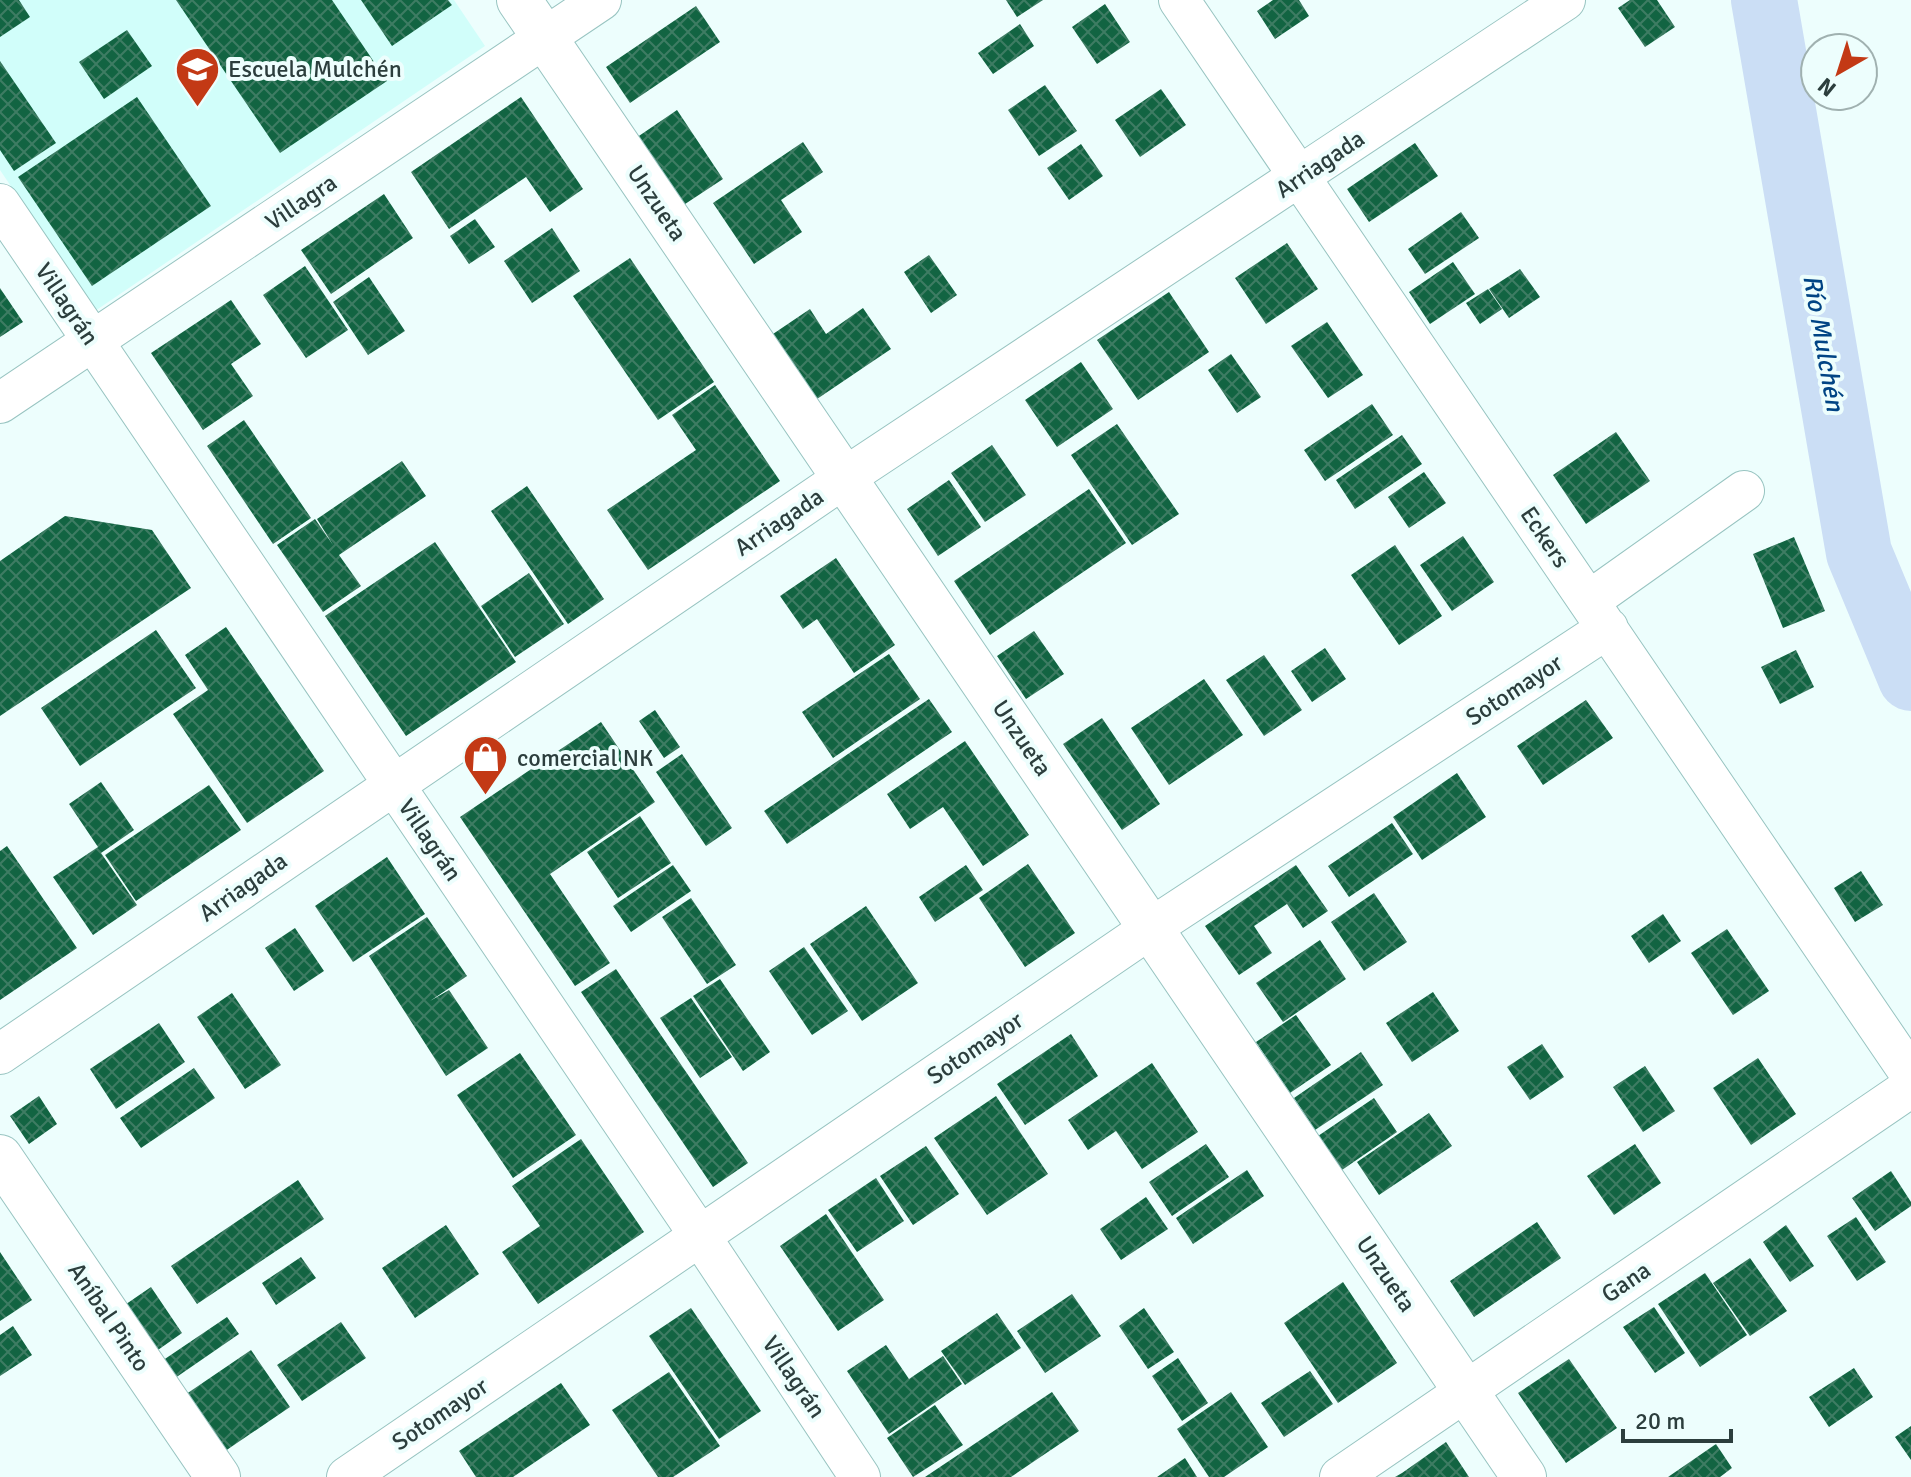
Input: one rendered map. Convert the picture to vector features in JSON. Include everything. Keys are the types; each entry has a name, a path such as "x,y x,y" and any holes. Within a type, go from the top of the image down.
{"main road":[{"name":"Unzueta","path":"519,0 1524,1477"},
{"name":"Aníbal Pinto","path":"0,1157 218,1477"}],"street":[{"name":"Villagra","path":"0,403 601,0"},
{"name":"Eckers","path":"1179,0 1911,1075"},
{"name":"Arriagada","path":"0,1054 844,478 1565,0"},
{"name":"Villagrán","path":"0,204 860,1477"},
{"name":"Sotomayor","path":"347,1477 1151,928 1598,615 1744,491"},
{"name":"Gana","path":"1340,1477 1911,1087"}],"shaded area":[{"name":"Escuela Mulchén","path":"0,0 454,0 485,46 95,311 0,170"}],"building":[{"path":"0,0 19,0 30,17 0,37"},
{"path":"176,0 332,0 387,81 280,153"},
{"path":"361,0 448,0 452,5 392,46"},
{"path":"1006,0 1043,0 1017,17"},
{"path":"1273,0 1299,0 1309,16 1275,39 1257,11"},
{"path":"1630,0 1657,0 1675,27 1645,47 1618,8"},
{"path":"1105,4 1130,42 1097,64 1072,27"},
{"path":"696,6 720,42 630,103 606,67"},
{"path":"1020,24 1034,46 993,74 978,53"},
{"path":"127,30 152,66 104,99 79,62"},
{"path":"0,61 56,143 14,171 0,150"},
{"path":"1045,85 1077,131 1039,156 1008,110"},
{"path":"1161,89 1186,125 1140,157 1115,120"},
{"path":"137,97 211,206 92,286 18,177"},
{"path":"521,97 583,189 550,212 526,177 449,229 411,172"},
{"path":"677,110 723,179 679,208 633,140"},
{"path":"803,142 823,172 781,200 802,232 754,264 713,203"},
{"path":"1415,143 1438,176 1369,222 1347,189"},
{"path":"1081,144 1103,176 1069,200 1047,168"},
{"path":"384,194 413,238 331,294 301,250"},
{"path":"1461,212 1479,238 1425,274 1408,249"},
{"path":"475,219 495,247 469,264 450,236"},
{"path":"552,228 580,271 532,303 504,261"},
{"path":"1287,243 1318,289 1266,324 1235,278"},
{"path":"929,255 957,295 931,313 904,272"},
{"path":"630,258 714,382 658,420 573,296"},
{"path":"1453,262 1475,294 1430,324 1409,292"},
{"path":"305,266 348,330 306,358 263,295"},
{"path":"1520,269 1540,297 1509,318 1489,289"},
{"path":"369,277 405,331 368,355 333,302"},
{"path":"0,288 23,322 0,337"},
{"path":"1488,289 1502,309 1480,324 1466,303"},
{"path":"1169,292 1209,352 1138,400 1097,340"},
{"path":"231,300 261,344 231,364 253,396 203,430 151,353"},
{"path":"863,308 891,349 817,399 773,334 810,309 826,334"},
{"path":"1327,322 1363,375 1328,398 1291,346"},
{"path":"1231,354 1261,397 1237,413 1208,370"},
{"path":"1081,362 1113,409 1057,447 1025,400"},
{"path":"715,385 780,481 648,570 607,510 696,450 672,415"},
{"path":"1372,404 1393,435 1325,481 1304,450"},
{"path":"244,420 311,518 273,544 207,446"},
{"path":"1117,424 1179,514 1132,545 1071,455"},
{"path":"1616,432 1650,481 1586,524 1553,475"},
{"path":"1402,435 1422,464 1355,509 1336,480"},
{"path":"992,445 1026,495 985,522 951,473"},
{"path":"402,461 426,496 339,555 361,586 323,612 277,545 315,519 333,545 317,519"},
{"path":"1424,472 1446,503 1409,528 1388,497"},
{"path":"949,480 981,527 938,556 907,509"},
{"path":"527,486 604,599 568,624 491,511"},
{"path":"1089,489 1126,543 990,635 954,581"},
{"path":"65,516 152,530 191,588 0,716 0,561"},
{"path":"1463,536 1494,582 1452,611 1420,565"},
{"path":"1794,537 1825,611 1783,628 1753,554"},
{"path":"435,542 516,662 406,736 325,616"},
{"path":"1395,545 1442,616 1399,645 1351,575"},
{"path":"836,558 895,645 854,673 817,619 803,629 780,596"},
{"path":"529,573 564,624 515,657 481,606"},
{"path":"226,627 324,771 247,823 173,714 208,690 185,655"},
{"path":"156,630 196,688 80,766 41,708"},
{"path":"1034,631 1064,674 1026,699 997,656"},
{"path":"1325,648 1346,679 1312,702 1291,671"},
{"path":"1796,650 1814,687 1780,704 1761,667"},
{"path":"889,654 920,699 833,758 802,712"},
{"path":"1264,655 1302,710 1264,736 1226,680"},
{"path":"1204,679 1243,735 1169,785 1131,728"},
{"path":"929,699 952,732 787,844 764,811"},
{"path":"1586,700 1613,738 1543,785 1517,746"},
{"path":"655,710 680,747 664,758 639,721"},
{"path":"1102,718 1160,804 1122,830 1063,744"},
{"path":"601,722 655,802 550,874 610,963 575,986 460,817"},
{"path":"965,741 1029,835 983,866 943,807 910,829 887,794"},
{"path":"682,754 732,828 706,846 656,772"},
{"path":"1457,773 1486,817 1422,860 1393,817"},
{"path":"101,782 134,830 101,853 137,905 93,935 53,877 98,847 69,804"},
{"path":"209,785 241,830 136,901 105,855"},
{"path":"640,816 671,863 618,898 587,852"},
{"path":"1392,823 1413,854 1349,897 1328,866"},
{"path":"7,846 77,948 0,1000 0,851"},
{"path":"387,857 425,914 353,962 315,906"},
{"path":"1028,864 1075,933 1025,967 979,898"},
{"path":"673,865 691,891 631,932 613,906"},
{"path":"966,865 983,890 935,922 919,897"},
{"path":"1296,865 1328,911 1303,928 1287,904 1254,926 1272,953 1239,975 1205,926"},
{"path":"1861,871 1883,905 1855,922 1834,888"},
{"path":"1374,893 1407,942 1364,971 1331,922"},
{"path":"691,898 736,965 707,984 662,917"},
{"path":"866,906 918,983 862,1021 810,944"},
{"path":"1663,914 1681,941 1649,963 1631,936"},
{"path":"427,917 467,976 430,1001 449,990 488,1048 446,1076 369,956"},
{"path":"295,928 324,971 294,991 265,948"},
{"path":"1727,929 1769,991 1733,1015 1691,953"},
{"path":"1320,940 1346,979 1283,1022 1256,983"},
{"path":"804,947 848,1011 812,1035 769,971"},
{"path":"616,969 748,1163 713,1187 581,992"},
{"path":"720,979 770,1052 743,1071 693,996"},
{"path":"1433,992 1459,1031 1412,1062 1386,1023"},
{"path":"232,993 281,1065 245,1089 197,1017"},
{"path":"691,998 732,1057 700,1078 660,1018"},
{"path":"1296,1015 1331,1065 1290,1093 1256,1042"},
{"path":"159,1023 185,1062 116,1109 90,1069"},
{"path":"1071,1034 1098,1076 1025,1125 997,1084"},
{"path":"1542,1044 1564,1077 1530,1100 1507,1067"},
{"path":"1361,1052 1383,1085 1315,1130 1294,1098"},
{"path":"520,1053 576,1135 513,1178 457,1095"},
{"path":"1758,1058 1796,1114 1751,1145 1713,1088"},
{"path":"1152,1063 1198,1132 1142,1169 1116,1131 1088,1150 1068,1120"},
{"path":"1645,1066 1675,1111 1643,1132 1613,1087"},
{"path":"194,1068 215,1098 141,1148 120,1118"},
{"path":"39,1096 57,1124 29,1144 10,1116"},
{"path":"996,1096 1048,1174 987,1215 934,1138"},
{"path":"1374,1098 1397,1132 1342,1170 1318,1136"},
{"path":"1429,1113 1452,1146 1379,1195 1357,1162"},
{"path":"581,1139 644,1232 538,1304 502,1252 540,1226 512,1186"},
{"path":"1206,1144 1229,1177 1172,1216 1149,1182"},
{"path":"1635,1144 1661,1183 1614,1215 1587,1176"},
{"path":"926,1146 959,1194 913,1225 880,1176"},
{"path":"1247,1170 1264,1196 1193,1244 1176,1218"},
{"path":"1891,1171 1911,1206 1875,1231 1852,1198"},
{"path":"876,1178 904,1221 857,1252 828,1210"},
{"path":"298,1180 324,1219 197,1304 171,1266"},
{"path":"1146,1197 1168,1229 1121,1260 1100,1229"},
{"path":"826,1214 884,1300 838,1331 780,1246"},
{"path":"1856,1217 1886,1262 1857,1281 1827,1236"},
{"path":"1537,1222 1561,1258 1474,1317 1450,1281"},
{"path":"446,1225 479,1274 415,1318 382,1268"},
{"path":"1786,1225 1814,1266 1790,1282 1763,1242"},
{"path":"0,1252 32,1300 0,1321"},
{"path":"301,1257 316,1278 276,1305 262,1283"},
{"path":"1750,1258 1787,1311 1750,1336 1713,1283"},
{"path":"1705,1273 1747,1335 1700,1367 1658,1304"},
{"path":"1343,1282 1397,1363 1338,1403 1284,1323"},
{"path":"151,1287 182,1333 148,1357 116,1311"},
{"path":"1072,1294 1101,1336 1045,1373 1017,1331"},
{"path":"1654,1307 1685,1353 1655,1373 1623,1327"},
{"path":"691,1308 761,1411 719,1439 649,1336"},
{"path":"1144,1308 1174,1352 1148,1369 1119,1326"},
{"path":"997,1313 1021,1348 965,1385 941,1351"},
{"path":"227,1317 239,1334 165,1385 153,1367"},
{"path":"341,1322 366,1358 302,1401 277,1365"},
{"path":"13,1326 32,1355 0,1376 0,1335"},
{"path":"886,1345 909,1379 943,1356 962,1384 889,1434 847,1371"},
{"path":"251,1350 290,1407 215,1458 176,1401"},
{"path":"1178,1358 1208,1403 1182,1421 1152,1376"},
{"path":"1569,1359 1617,1428 1566,1463 1518,1393"},
{"path":"1854,1368 1873,1397 1829,1427 1809,1397"},
{"path":"1310,1371 1333,1404 1284,1437 1261,1403"},
{"path":"669,1372 720,1446 673,1477 658,1477 612,1410"},
{"path":"561,1383 590,1425 513,1477 476,1477 459,1451"},
{"path":"1052,1392 1079,1431 1011,1477 925,1477"},
{"path":"1231,1392 1268,1447 1224,1477 1209,1477 1177,1429"},
{"path":"935,1405 963,1445 913,1477 887,1438"},
{"path":"1911,1426 1911,1460 1895,1437"},
{"path":"1446,1442 1469,1477 1395,1477 1402,1473"},
{"path":"1716,1444 1732,1468 1720,1477 1668,1477"},
{"path":"1185,1458 1197,1477 1157,1477"}],"waterway":[{"name":"Río Mulchén","path":"1764,0 1859,553 1911,678"}],"place":[{"name":"Escuela Mulchén","path":"197,108"},
{"name":"comercial NK","path":"486,797"}]}
